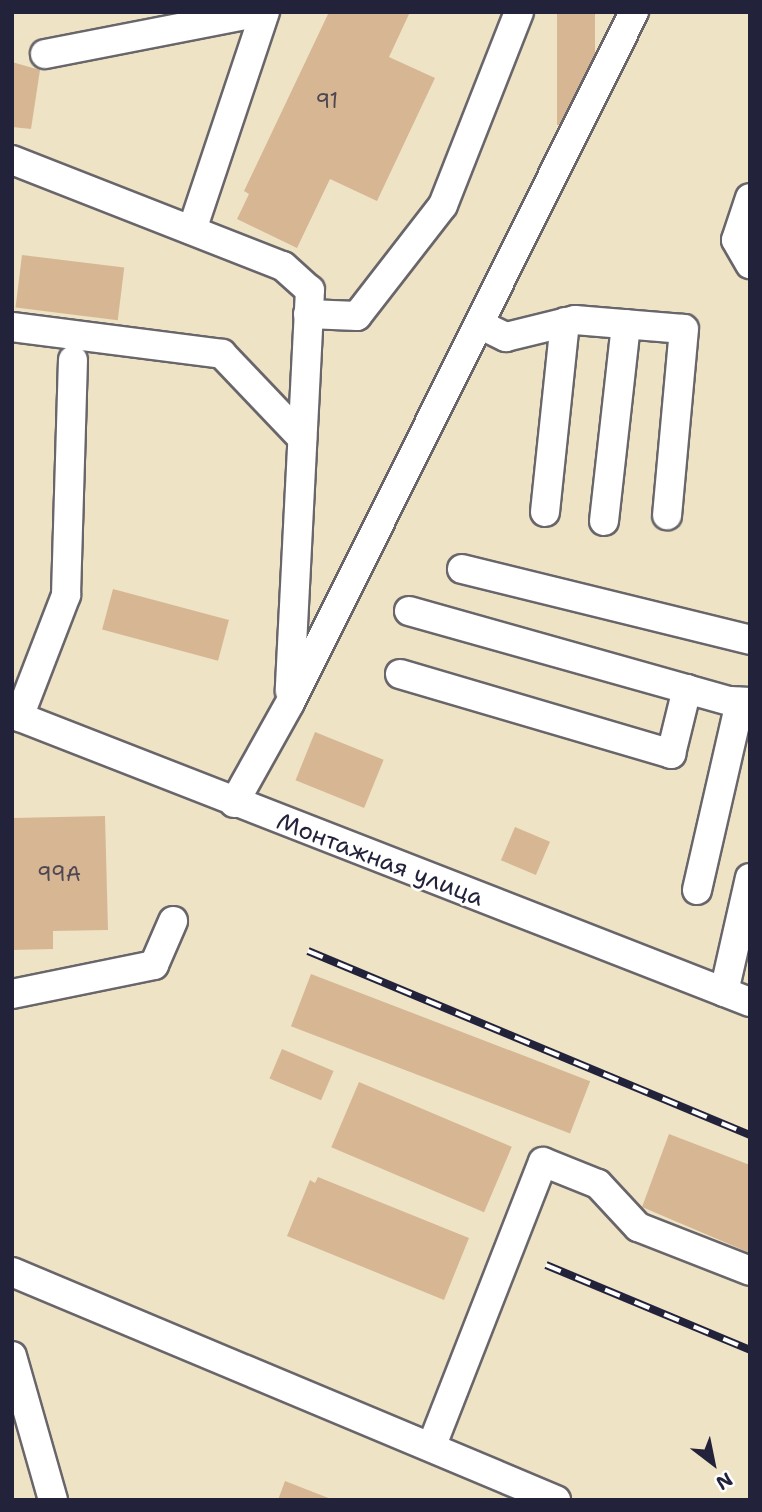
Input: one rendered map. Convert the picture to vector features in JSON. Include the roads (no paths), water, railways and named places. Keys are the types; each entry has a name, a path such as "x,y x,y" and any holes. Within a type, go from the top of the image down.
{"street":[{"path":"45,54 263,12 192,230"},
{"path":"309,314 357,316 443,205 519,12"},
{"path":"234,803 290,703 635,12"},
{"path":"12,160 192,230 298,276 310,290 290,703"},
{"path":"750,198 736,240 750,264"},
{"path":"479,324 506,337 565,322 684,329 667,515"},
{"path":"545,512 565,322"},
{"path":"604,521 626,324"},
{"path":"12,327 222,354 302,438"},
{"path":"16,716 66,595 73,360"},
{"path":"462,569 750,640"},
{"path":"409,611 687,689 745,702 697,890"},
{"path":"400,674 671,754 687,689"},
{"name":"Монтажная улица","path":"16,716 750,1002"},
{"path":"724,992 750,878"},
{"path":"12,994 154,965 173,921"},
{"path":"432,1445 543,1162 598,1184 638,1227 750,1271"},
{"path":"12,1272 432,1445 556,1500"},
{"path":"12,1356 52,1500"}],"railway":[{"path":"308,951 750,1135"},
{"path":"546,1265 750,1350"}]}
